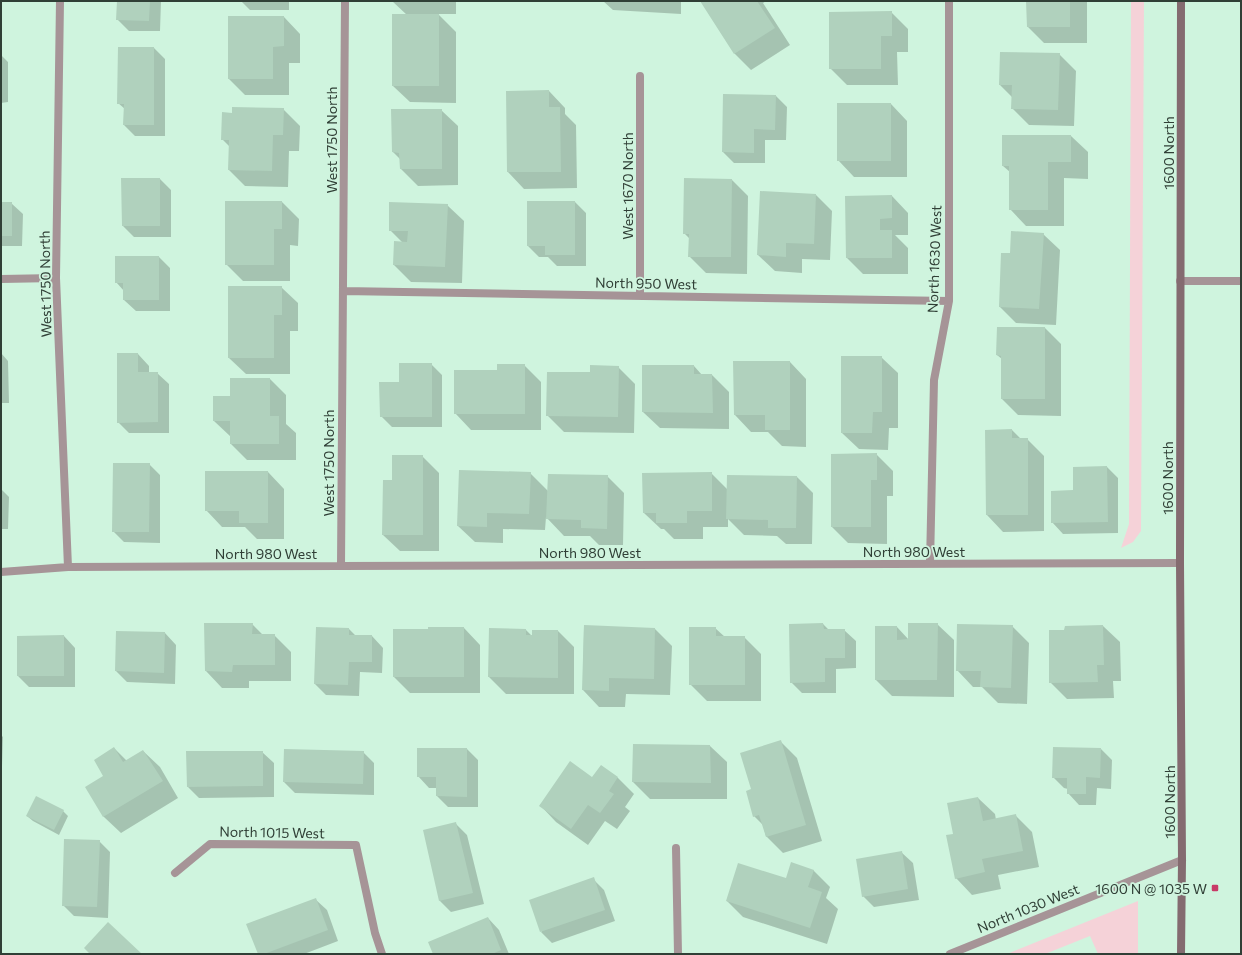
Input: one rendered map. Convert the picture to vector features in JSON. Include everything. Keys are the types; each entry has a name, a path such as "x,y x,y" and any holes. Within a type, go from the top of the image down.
{"main road":[{"name":"1600 North","path":"1181,1 1181,954"}],"street":[{"name":"West 1750 North","path":"60,1 56,278 68,567"},
{"name":"West 1750 North","path":"340,566 345,1"},
{"name":"North 1630 West","path":"930,564 934,380 949,301 949,1"},
{"name":"West 1670 North","path":"640,76 640,296"},
{"path":"1,279 56,278"},
{"path":"1180,281 1241,281"},
{"name":"North 950 West","path":"343,291 949,301"},
{"name":"North 980 West","path":"1,572 68,567 1180,563"},
{"name":"North 1015 West","path":"175,873 210,844 356,845 375,933 382,954"},
{"path":"676,848 678,954"},
{"name":"North 1030 West","path":"950,954 1182,860"}],"shaded area":[{"path":"1131,1 1144,1 1141,531 1133,542 1121,548 1129,524"},
{"path":"1138,901 1138,954 1098,954 1090,936 1045,954 1007,954"}],"building":[{"path":"117,1 150,1 149,21 116,20"},
{"path":"700,1 757,1 775,28 734,54"},
{"path":"1026,1 1070,1 1070,27 1027,27"},
{"path":"892,11 892,36 881,36 881,69 829,69 829,12"},
{"path":"392,14 439,14 439,86 392,86"},
{"path":"228,16 284,16 284,46 273,47 273,79 228,79"},
{"path":"118,47 154,47 154,125 123,125 124,104 117,104"},
{"path":"1000,52 1060,53 1058,110 1011,109 1012,85 999,85"},
{"path":"549,90 549,107 560,107 561,172 507,172 506,91"},
{"path":"723,94 776,95 775,130 754,129 754,153 722,152"},
{"path":"837,103 891,103 891,161 837,161"},
{"path":"232,107 284,108 283,135 273,135 272,171 228,170 229,140 221,140 222,112 232,113"},
{"path":"391,109 442,109 442,169 400,169 399,153 392,152"},
{"path":"1002,135 1071,135 1071,162 1048,162 1048,210 1009,210 1009,166 1002,166"},
{"path":"121,178 160,178 160,226 122,226"},
{"path":"684,178 732,179 731,257 688,257 689,234 683,234"},
{"path":"760,191 816,194 814,244 786,243 786,257 757,255"},
{"path":"892,195 892,218 880,219 880,230 892,230 892,258 846,258 845,196"},
{"path":"225,201 282,201 282,229 274,229 274,265 225,265"},
{"path":"527,201 575,201 575,255 545,255 545,246 527,246"},
{"path":"1,202 12,202 12,236 1,236"},
{"path":"389,202 448,204 445,267 393,265 394,241 407,242 408,231 389,231"},
{"path":"1011,231 1044,233 1039,309 999,307 1001,253 1010,253"},
{"path":"115,256 159,256 159,300 123,300 123,283 115,283"},
{"path":"228,286 282,286 282,315 274,315 274,358 228,358"},
{"path":"997,327 1045,327 1045,399 1001,399 1001,356 996,355"},
{"path":"117,353 138,353 138,372 158,372 158,422 117,423"},
{"path":"841,356 882,356 882,412 873,412 872,433 841,433"},
{"path":"733,361 790,361 790,430 765,430 765,415 734,415"},
{"path":"399,363 432,363 432,417 380,417 379,382 399,382"},
{"path":"497,364 525,364 525,414 454,414 454,370 497,370"},
{"path":"590,365 619,366 618,417 546,416 547,372 590,372"},
{"path":"642,365 694,365 694,374 712,374 713,413 642,412"},
{"path":"230,378 270,378 270,416 279,416 279,444 230,444 230,421 213,421 213,396 230,396"},
{"path":"1012,429 1012,438 1028,438 1028,515 986,515 985,430"},
{"path":"877,453 877,480 871,480 871,527 831,527 831,454"},
{"path":"392,455 423,455 423,535 382,535 383,480 392,480"},
{"path":"113,463 150,463 149,532 112,532"},
{"path":"1107,466 1108,522 1051,523 1051,491 1073,490 1073,467"},
{"path":"459,470 531,472 529,514 487,513 487,527 457,526"},
{"path":"205,471 268,471 268,523 239,523 239,511 205,511"},
{"path":"712,472 712,511 687,511 687,523 656,523 656,513 643,513 642,473"},
{"path":"548,474 608,475 607,529 581,528 581,520 546,519"},
{"path":"727,475 797,476 796,528 768,528 768,520 726,519"},
{"path":"204,623 253,623 252,634 275,634 275,665 233,665 232,672 205,671"},
{"path":"823,623 824,629 845,629 845,658 825,658 825,682 790,683 789,624"},
{"path":"908,623 938,623 937,680 875,680 875,626 897,626 897,640 908,639"},
{"path":"957,624 1013,625 1011,688 980,687 981,671 956,671"},
{"path":"584,625 655,628 654,679 609,678 609,691 582,690"},
{"path":"1103,625 1104,665 1097,665 1098,682 1049,683 1049,630 1064,630 1065,626"},
{"path":"316,627 349,628 349,635 372,635 372,662 349,662 348,685 314,684"},
{"path":"428,627 464,627 464,677 393,677 393,629 428,629"},
{"path":"689,627 716,627 716,636 745,636 745,685 689,685"},
{"path":"489,628 526,629 526,635 532,635 532,630 558,630 558,678 488,677"},
{"path":"116,631 165,632 164,673 115,671"},
{"path":"64,635 64,676 17,676 17,636"},
{"path":"781,740 806,825 766,837 759,815 753,817 746,791 751,789 740,753"},
{"path":"633,744 710,745 711,783 632,782"},
{"path":"114,747 123,762 143,750 163,781 103,817 85,787 103,776 94,760"},
{"path":"1053,747 1101,748 1100,778 1086,777 1086,794 1067,794 1067,778 1052,778"},
{"path":"417,748 467,748 467,797 436,796 436,777 417,777"},
{"path":"284,749 364,751 363,784 283,782"},
{"path":"186,751 263,751 263,786 187,787"},
{"path":"570,761 592,777 601,765 618,777 609,791 614,794 600,813 588,805 571,829 539,806"},
{"path":"36,796 64,810 54,830 26,816"},
{"path":"978,797 983,821 1016,814 1023,851 982,859 985,872 955,879 946,835 953,834 947,803"},
{"path":"456,822 473,893 439,901 423,830"},
{"path":"64,839 100,840 97,907 62,906"},
{"path":"902,851 908,889 862,897 856,859"},
{"path":"791,862 814,870 808,887 822,892 810,928 726,901 738,863 786,878"},
{"path":"594,877 605,910 540,932 529,900"},
{"path":"316,898 328,930 264,954 258,954 246,924"},
{"path":"488,917 501,950 492,954 433,954 428,942"},
{"path":"108,922 142,954 90,954 84,948"}],"place":[{"name":"1600 N @ 1035 W","path":"1215,888"}]}
